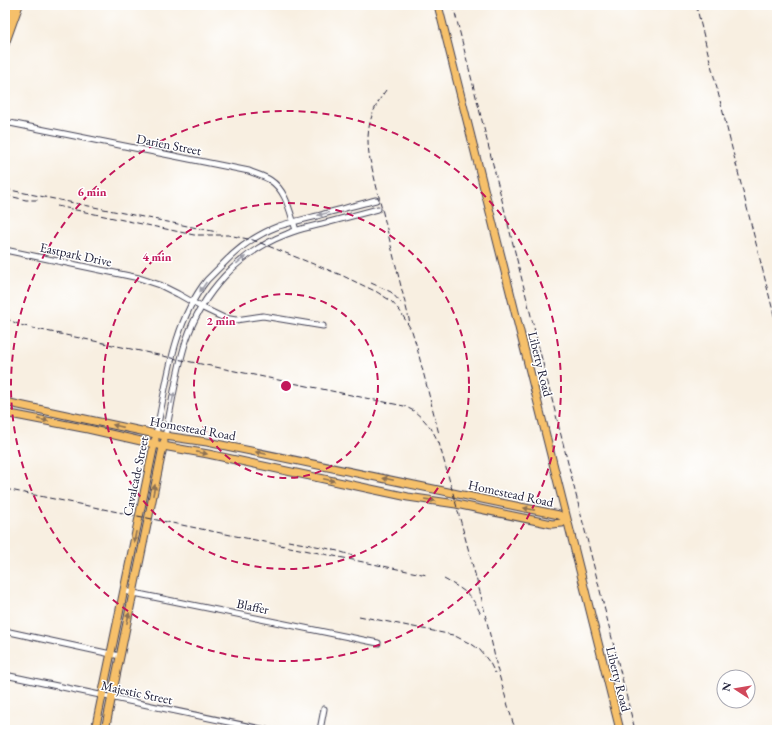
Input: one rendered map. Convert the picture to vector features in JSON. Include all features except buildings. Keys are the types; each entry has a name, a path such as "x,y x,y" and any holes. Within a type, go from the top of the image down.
{"highway":[{"path":"5,22 14,5"}],"main road":[{"path":"5,44 19,5"},
{"name":"Liberty Road","path":"438,5 537,398 570,536 620,730"},
{"name":"Homestead Road","path":"5,402 165,436 193,440 354,472 566,518 562,523 552,524 456,504 408,497 232,459 5,413"},
{"path":"20,416 22,406"},
{"path":"88,429 89,420"},
{"name":"Cavalcade Street","path":"95,730 156,434"},
{"name":"Cavalcade Street","path":"105,730 165,436"},
{"path":"232,459 234,448"},
{"path":"275,469 277,457"},
{"path":"351,485 354,472"},
{"path":"408,497 410,484"},
{"path":"551,514 560,506 560,494"},
{"path":"505,515 507,505"},
{"path":"552,524 566,530 570,536"}],"street":[{"name":"Darien Street","path":"5,122 249,171 271,180 278,186 289,207 296,230"},
{"name":"Cavalcade Street","path":"156,434 169,370 184,320 192,303 208,280 220,267 235,252 279,226 376,200"},
{"path":"360,204 363,213"},
{"name":"Cavalcade Street","path":"165,436 178,372 190,329 208,296 226,274 253,251 277,238 296,230 378,209"},
{"name":"Eastpark Drive","path":"5,250 139,278 160,285 192,303 224,318 236,320 263,316 324,326"},
{"path":"220,267 226,274"},
{"path":"169,370 178,372"},
{"name":"Blaffer","path":"124,591 378,643"},
{"path":"5,631 120,656"},
{"name":"Majestic Street","path":"5,675 266,730"},
{"path":"320,730 324,709"}],"railway":[{"path":"453,5 635,730"},
{"path":"696,5 777,327"},
{"path":"386,90 372,115 368,132 368,141 370,160 410,323"},
{"path":"5,189 217,232"},
{"path":"5,195 26,200 39,200"},
{"path":"57,206 194,235 228,235 253,240 341,275 377,292 391,301 400,311 412,331 439,434"},
{"path":"371,283 391,292 401,303"},
{"path":"5,318 20,325 41,330 404,406 414,411 431,428 439,443 481,596 497,668 513,723 517,730"},
{"path":"5,489 427,575"},
{"path":"288,541 329,549 353,556"},
{"path":"444,579 467,593 471,597 481,615"},
{"path":"359,616 453,635 480,650 490,663 495,673"}]}
